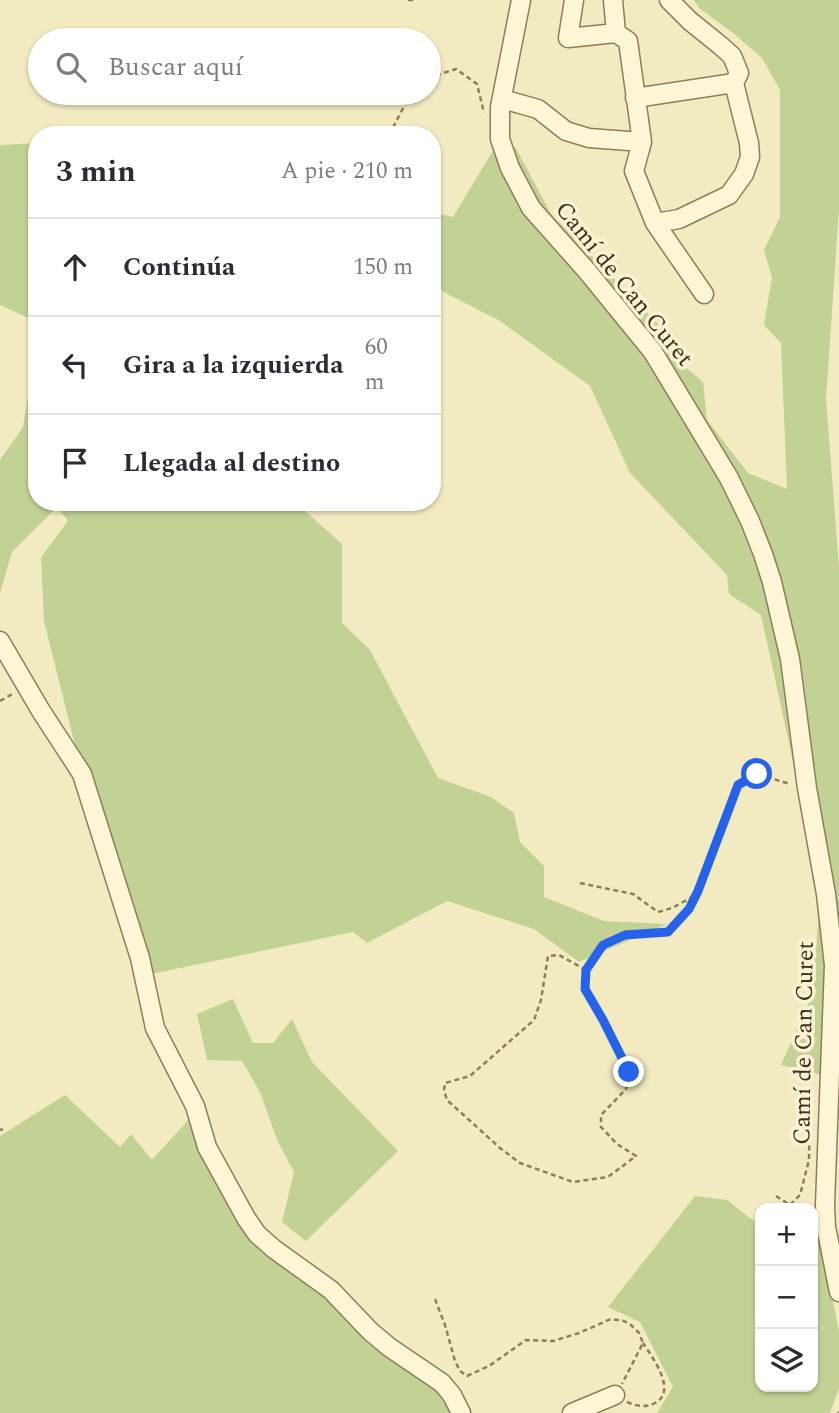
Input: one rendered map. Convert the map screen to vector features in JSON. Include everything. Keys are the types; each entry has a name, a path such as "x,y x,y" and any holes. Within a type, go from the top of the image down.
{"street":[{"name":"Camí de Can Curet","path":"521,0 502,99 500,129 500,139 510,168 531,208 653,352 729,478 750,521 772,582 790,659 807,788 826,894 834,965 825,1227 839,1292"},
{"path":"574,0 568,38 616,33 628,41 642,142 634,171 655,223 704,294"},
{"path":"613,0 616,33"},
{"path":"655,223 679,219 729,195 744,174 750,158 749,143 734,83 739,73 732,56 669,0"},
{"path":"635,98 734,83"},
{"path":"502,99 538,110 566,131 589,138 642,142"},
{"path":"0,641 82,774 141,958 155,1028 192,1098 207,1147 246,1218 257,1234 331,1290 370,1331 442,1384 452,1395 461,1413"},
{"path":"572,1413 615,1395"}],"path":[{"path":"408,0 414,0"},
{"path":"441,74 456,69 477,84 485,121 500,129"},
{"path":"394,126 406,105"},
{"path":"586,970 559,955 548,956 541,1000 534,1020 470,1076 445,1083 443,1090 447,1101 520,1163 573,1182 608,1177 636,1156 617,1144 601,1127 601,1115 626,1089 629,1072 585,989 586,970 603,945 625,935 668,932 689,909 738,785 757,774 807,788"},
{"path":"580,883 633,894 658,912 696,895"},
{"path":"776,1196 790,1205 800,1195 809,1160 810,1090 820,1082 830,1085"},
{"path":"435,1299 455,1361 460,1371 467,1376 489,1366 526,1340 553,1341 611,1319 624,1321 639,1333 661,1371 663,1395 659,1401 648,1406 636,1406 615,1395 643,1343"}],"green space":[{"path":"694,0 839,0 839,209 826,399 839,567 839,1079 781,1065 812,996 819,911 802,803 761,615 729,594 727,575 630,473 590,386 500,321 441,291 441,214 453,217 500,139 516,148 551,214 671,337 684,366 703,382 707,420 748,473 787,489 781,343 764,325 772,277 764,250 780,217 780,90 762,58 699,8"},
{"path":"28,143 28,318 0,305 0,145"},
{"path":"28,397 28,511 53,511 12,552 0,593 0,460 23,427"},
{"path":"60,511 305,511 342,544 342,623 370,650 438,778 491,797 514,813 520,842 544,866 544,897 604,921 667,924 579,962 534,929 447,901 367,943 353,932 151,974 110,839 75,745 44,621 41,557 68,521"},
{"path":"233,999 253,1043 273,1043 292,1019 312,1062 398,1151 306,1241 282,1222 294,1172 278,1142 260,1092 242,1061 207,1060 197,1014"},
{"path":"65,1095 120,1147 131,1134 152,1160 189,1119 214,1175 252,1242 334,1303 426,1381 448,1400 453,1413 0,1413 0,1136"},
{"path":"695,1196 727,1200 755,1222 755,1392 818,1392 818,1228 839,1331 839,1388 830,1413 657,1413 673,1387 640,1322 608,1307"}],"route":[{"path":"629,1072 585,989 586,970 603,945 625,935 668,932 689,909 738,785 757,774"}]}
